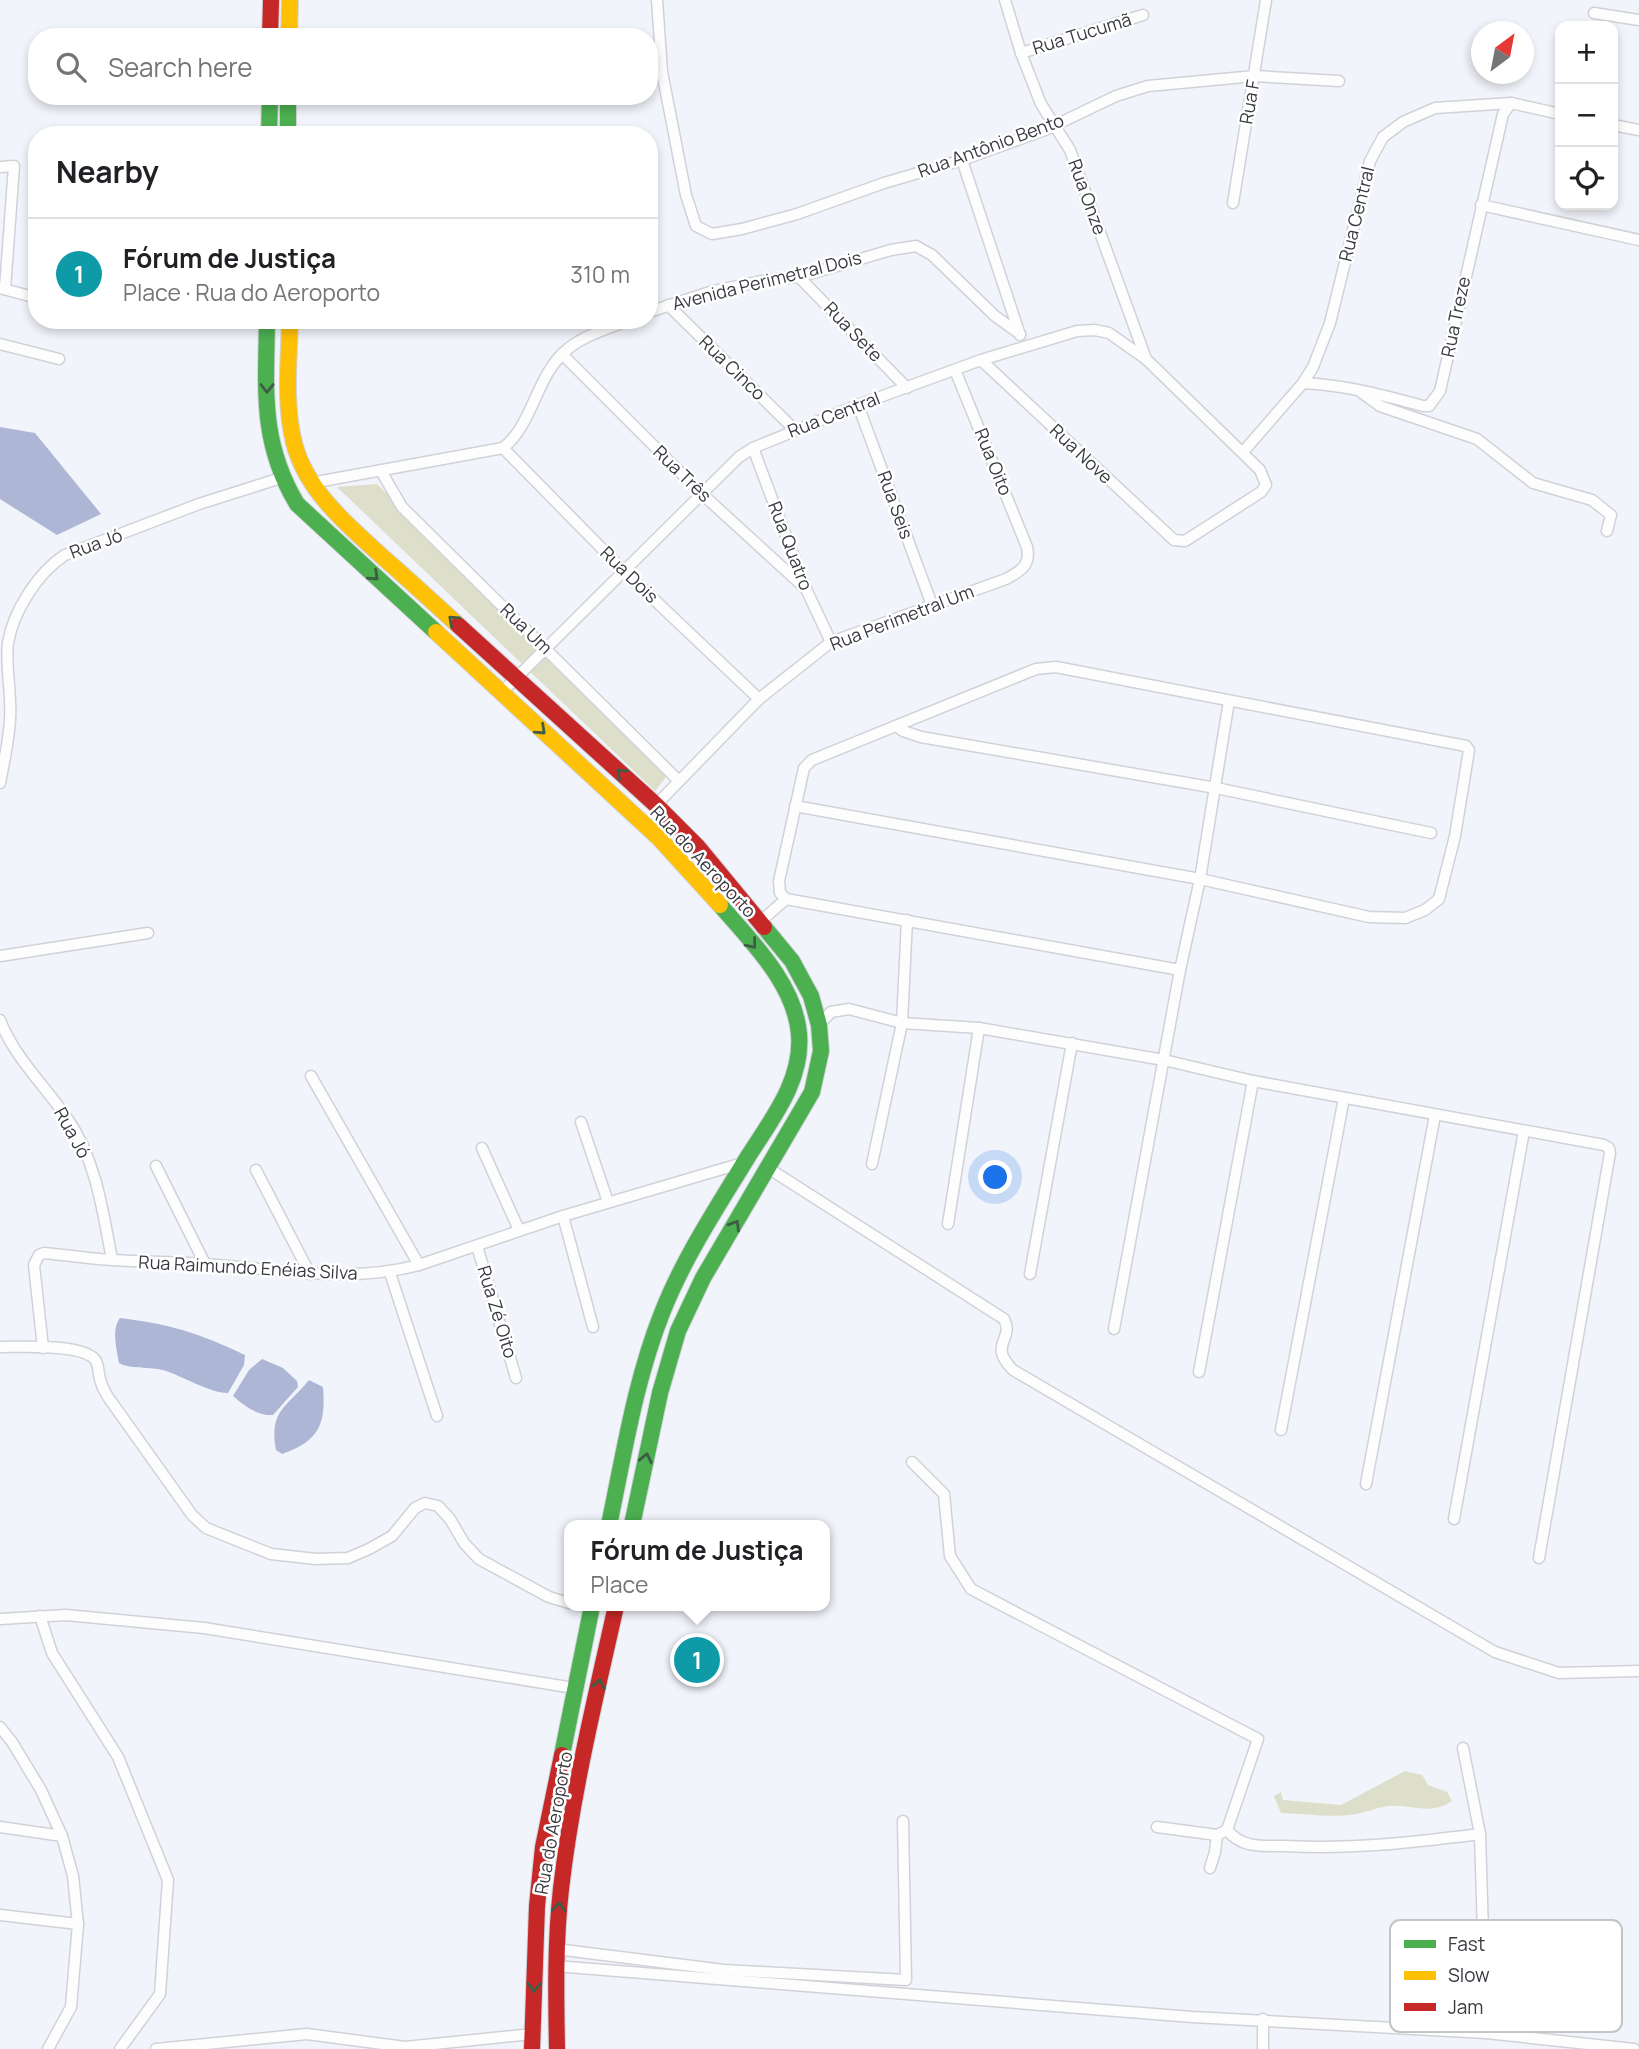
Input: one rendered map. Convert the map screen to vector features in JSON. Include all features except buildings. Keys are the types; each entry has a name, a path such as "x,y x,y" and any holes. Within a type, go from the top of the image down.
{"main road":[{"path":"270,28 271,0"},
{"path":"289,28 290,0"},
{"path":"269,126 270,105"},
{"path":"288,105 288,126"},
{"name":"Rua do Aeroporto","path":"267,329 269,442 281,478 297,504 659,838 711,893 779,977 793,1005 800,1043 789,1089 672,1290 652,1342 611,1520"},
{"name":"Rua do Aeroporto","path":"290,329 288,416 299,458 312,483 344,521 698,846 792,961 804,980 819,1025 821,1051 812,1092 716,1256 678,1331 660,1393 633,1520"},
{"path":"697,1244 716,1256"},
{"name":"Rua do Aeroporto","path":"532,2041 537,1906 543,1847 587,1611"},
{"name":"Rua do Aeroporto","path":"557,2049 555,1966 564,1866 614,1611"},
{"path":"565,1731 589,1734"}],"street":[{"name":"Rua Antônio Bento","path":"657,0 662,72 686,195 696,226 712,234 797,215 884,183 962,160 1055,126 1116,96 1148,86 1255,76 1339,81"},
{"name":"Rua Onze","path":"1005,0 1041,104 1070,150 1146,359"},
{"name":"Rua F","path":"1233,203 1266,0"},
{"path":"1594,13 1639,20"},
{"name":"Rua Tucumã","path":"1021,52 1143,15"},
{"name":"Rua Central","path":"501,693 739,457 795,430 981,360 1077,331 1095,330 1109,333 1146,359 1243,452 1303,383 1323,343 1370,161 1383,137 1403,122 1436,108 1511,103 1555,113"},
{"name":"Rua Treze","path":"1303,383 1357,389 1423,406 1429,406 1436,399 1503,114 1511,103"},
{"path":"1618,126 1639,131"},
{"path":"962,160 1025,347"},
{"path":"0,167 14,166 2,289 28,296"},
{"path":"1481,205 1639,240"},
{"name":"Avenida Perimetral Dois","path":"658,309 713,291 767,280 799,277 891,250 916,247 932,254 995,316 1020,334"},
{"name":"Rua Sete","path":"799,277 906,387"},
{"name":"Rua Cinco","path":"668,305 795,430"},
{"path":"312,483 503,448 517,434 546,375 562,354 576,343 608,329"},
{"path":"0,344 59,359"},
{"name":"Rua Três","path":"562,354 701,493 806,589"},
{"name":"Rua Nove","path":"981,360 1169,536 1180,541 1185,541 1261,492 1266,485 1260,470 1243,452"},
{"name":"Rua Oito","path":"955,370 1029,556"},
{"path":"1357,389 1380,406 1477,439 1534,483 1592,500 1611,515 1607,531"},
{"name":"Rua Seis","path":"858,405 932,606"},
{"name":"Rua Dois","path":"503,448 624,571 758,699"},
{"name":"Rua Quatro","path":"753,448 806,589 831,642"},
{"name":"Rua Um","path":"381,471 402,507 679,781"},
{"name":"Rua Jó","path":"0,783 10,719 8,644 17,617 31,590 51,564 65,555 199,504 281,478"},
{"name":"Rua Perimetral Um","path":"656,805 758,699 831,642 1017,573 1026,566 1029,556"},
{"path":"796,806 1200,879 1369,916 1405,918 1425,910 1439,899 1455,836 1470,758 1469,750 1465,746 1056,667 1036,669 812,760 804,768 779,881 780,893 786,899 1180,970"},
{"path":"1114,1329 1180,970 1200,879 1229,701"},
{"path":"896,726 921,737 1216,788 1431,833"},
{"path":"760,922 786,899"},
{"path":"872,1164 902,1023 907,920"},
{"path":"0,956 148,933"},
{"path":"819,1025 831,1012 849,1009 902,1023 979,1028 1164,1060 1253,1081 1609,1148 1539,1558"},
{"name":"Rua Jó","path":"0,1020 18,1053 68,1119 79,1140 95,1177 112,1260"},
{"path":"947,1224 979,1028"},
{"path":"1030,1274 1072,1043"},
{"path":"311,1076 419,1265"},
{"path":"1199,1371 1253,1081"},
{"path":"1281,1430 1344,1098"},
{"path":"1366,1484 1436,1115"},
{"path":"581,1122 608,1202"},
{"path":"1454,1519 1524,1131"},
{"path":"482,1148 519,1230"},
{"name":"Rua Raimundo Enéias Silva","path":"43,1348 34,1265 39,1255 44,1253 310,1274 390,1273 563,1216 746,1162"},
{"path":"156,1166 205,1264"},
{"path":"768,1168 1004,1319 1007,1326 1000,1352 1013,1370 1495,1652 1559,1673 1639,1671"},
{"path":"256,1170 310,1274"},
{"path":"563,1216 593,1327"},
{"name":"Rua Zé Oito","path":"477,1246 516,1378"},
{"path":"390,1273 437,1416"},
{"path":"0,1347 85,1352 96,1361 101,1383 108,1397 192,1516 206,1528 271,1554 316,1559 348,1558 392,1536 415,1508 425,1503 438,1506 479,1559 549,1597 564,1602"},
{"path":"912,1462 944,1494 950,1556 971,1589 1258,1739 1210,1868"},
{"path":"0,1619 66,1615 131,1619 204,1628 574,1688"},
{"path":"40,1616 52,1653 118,1757 168,1880 160,1994 120,2049"},
{"path":"0,1727 41,1790 62,1836 73,1876 78,1924 71,2007 48,2049"},
{"path":"1463,1748 1480,1834 1483,1920"},
{"path":"556,1949 724,1970 906,1980 903,1821"},
{"path":"0,1827 62,1836"},
{"path":"1157,1827 1222,1832 1248,1844 1309,1848 1370,1847 1480,1834"},
{"path":"0,1915 78,1924"},
{"path":"555,1966 1192,2017 1390,2027"},
{"path":"1263,2019 1263,2049"},
{"path":"1470,2032 1634,2049"},
{"path":"156,2049 307,2034 405,2047 532,2041"}],"green space":[{"path":"377,484 669,773 655,791 337,487"},
{"path":"1405,1771 1422,1775 1428,1785 1447,1792 1452,1801 1429,1809 1389,1806 1357,1814 1329,1816 1281,1813 1274,1796 1281,1792 1283,1800 1341,1805"}],"water":[{"path":"0,427 35,433 101,514 57,535 0,499"},
{"path":"120,1318 154,1323 198,1335 245,1355 244,1365 228,1393 213,1390 163,1370 123,1365 119,1363 115,1340"},
{"path":"262,1359 283,1368 297,1381 298,1387 273,1415 251,1410 233,1396 249,1370"},
{"path":"309,1380 323,1387 323,1412 318,1430 295,1449 282,1454 276,1450 274,1437 277,1418"}],"traffic: fast":[{"path":"269,126 270,105"},
{"path":"288,105 288,126"},
{"path":"267,329 266,393 271,437 285,481 297,504 436,632"},
{"path":"610,1520 637,1391 662,1313 702,1232 784,1098 791,1083 799,1051 796,1016 780,981 758,948 720,905"},
{"path":"633,1520 660,1393 678,1331 703,1278 812,1092 821,1051 819,1025 811,996 792,961 764,927"},
{"path":"562,1755 591,1611"}],"traffic: slow":[{"path":"289,28 290,0"},
{"path":"290,329 289,413 294,443 309,478 344,522 458,625"},
{"path":"436,632 659,838 720,905"}],"traffic: jam":[{"path":"270,28 271,0"},
{"path":"458,625 656,805 698,847 764,927"},
{"path":"557,2049 556,1989 561,1889 571,1818 615,1611"},
{"path":"532,2049 537,1906 543,1847 562,1755"}],"place":[{"name":"Fórum de Justiça","path":"697,1660"}]}
